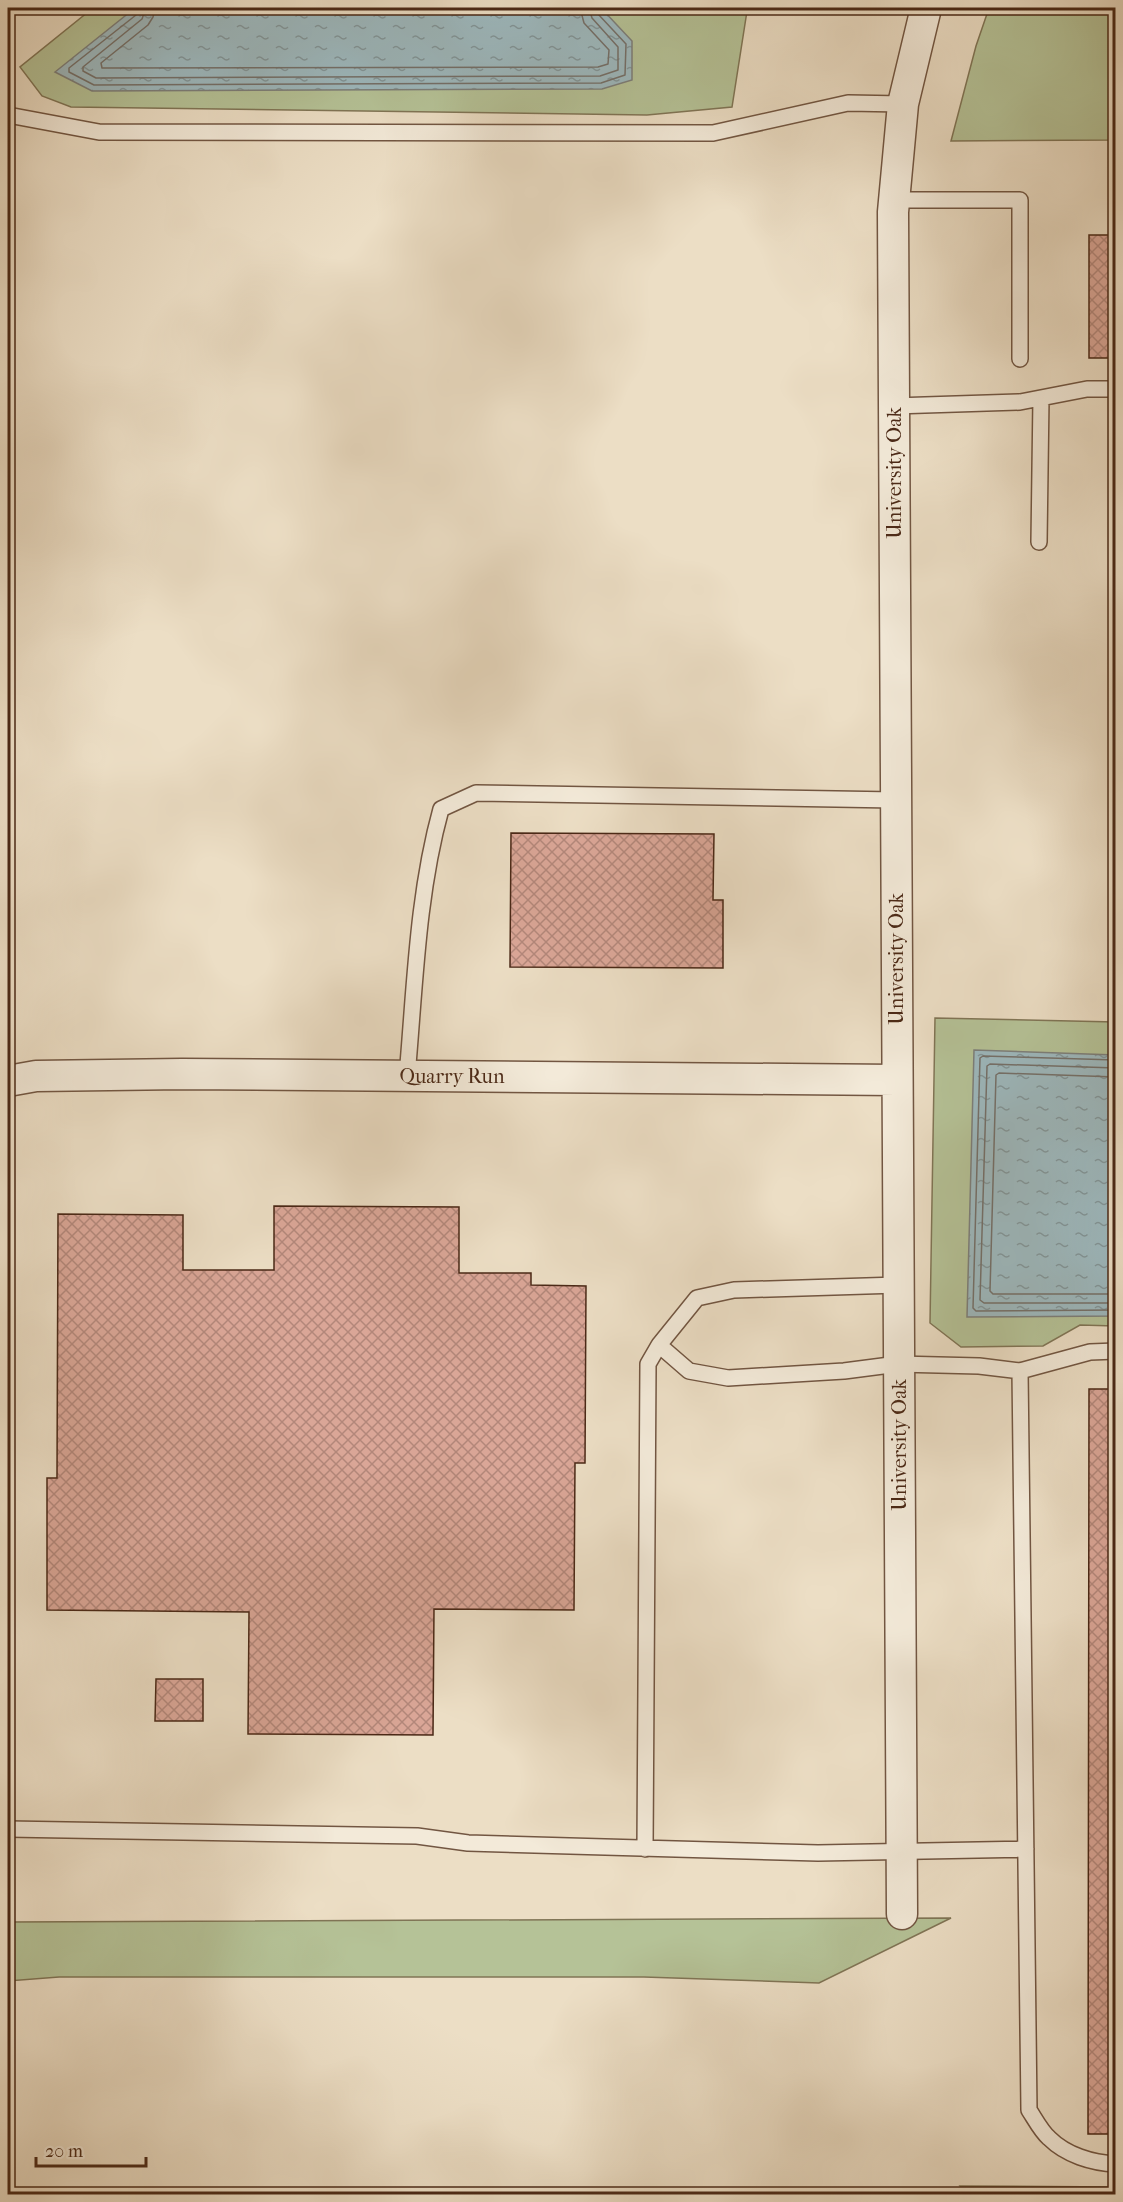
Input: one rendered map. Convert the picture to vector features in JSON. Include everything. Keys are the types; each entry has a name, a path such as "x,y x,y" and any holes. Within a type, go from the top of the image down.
{"street":[{"name":"University Oak","path":"902,1914 896,1080 894,200 903,104 926,8"},
{"name":"Quarry Run","path":"8,1081 47,1076 182,1074 896,1080"}],"lane":[{"path":"8,115 99,132 713,133 848,103 903,104"},
{"path":"894,200 1020,200 1020,359"},
{"path":"894,406 1020,402 1087,389 1116,389"},
{"path":"1039,542 1041,398"},
{"path":"407,1076 421,910 434,834 441,809 476,793 895,800"},
{"path":"645,1849 648,1364 659,1345 697,1298 734,1290 898,1285"},
{"path":"659,1345 689,1371 728,1378 844,1371 898,1364 979,1365 1020,1371 1090,1352 1116,1351"},
{"path":"1020,1371 1029,2110 1049,2138 1075,2156 1099,2163 1116,2164"},
{"path":"8,1829 417,1836 468,1843 818,1853 1026,1849"}],"green space":[{"path":"93,8 744,8 747,11 732,107 647,115 71,107 42,96 20,67"},
{"path":"989,8 1115,8 1115,140 951,141 976,46"},
{"path":"935,1018 1115,1022 1115,1326 1080,1325 1043,1346 961,1347 930,1323"},
{"path":"951,1918 819,1983 644,1977 59,1977 8,1981 8,1922"},
{"path":"960,2186 1115,2187 1115,2194 966,2194"}],"water":[{"path":"135,8 601,8 632,41 632,80 602,89 92,91 55,72"},
{"path":"974,1050 1115,1055 1115,1316 967,1317"}],"building":[{"path":"1089,235 1116,235 1116,358 1089,358"},
{"path":"511,833 714,834 713,900 723,900 723,968 510,967"},
{"path":"274,1206 459,1207 459,1273 531,1273 531,1285 586,1286 585,1463 575,1463 574,1610 434,1609 433,1735 248,1734 249,1612 47,1610 47,1478 57,1478 58,1214 183,1215 183,1270 274,1270"},
{"path":"1089,1389 1116,1389 1116,2134 1088,2134"},
{"path":"156,1679 203,1679 203,1721 155,1721"}]}
